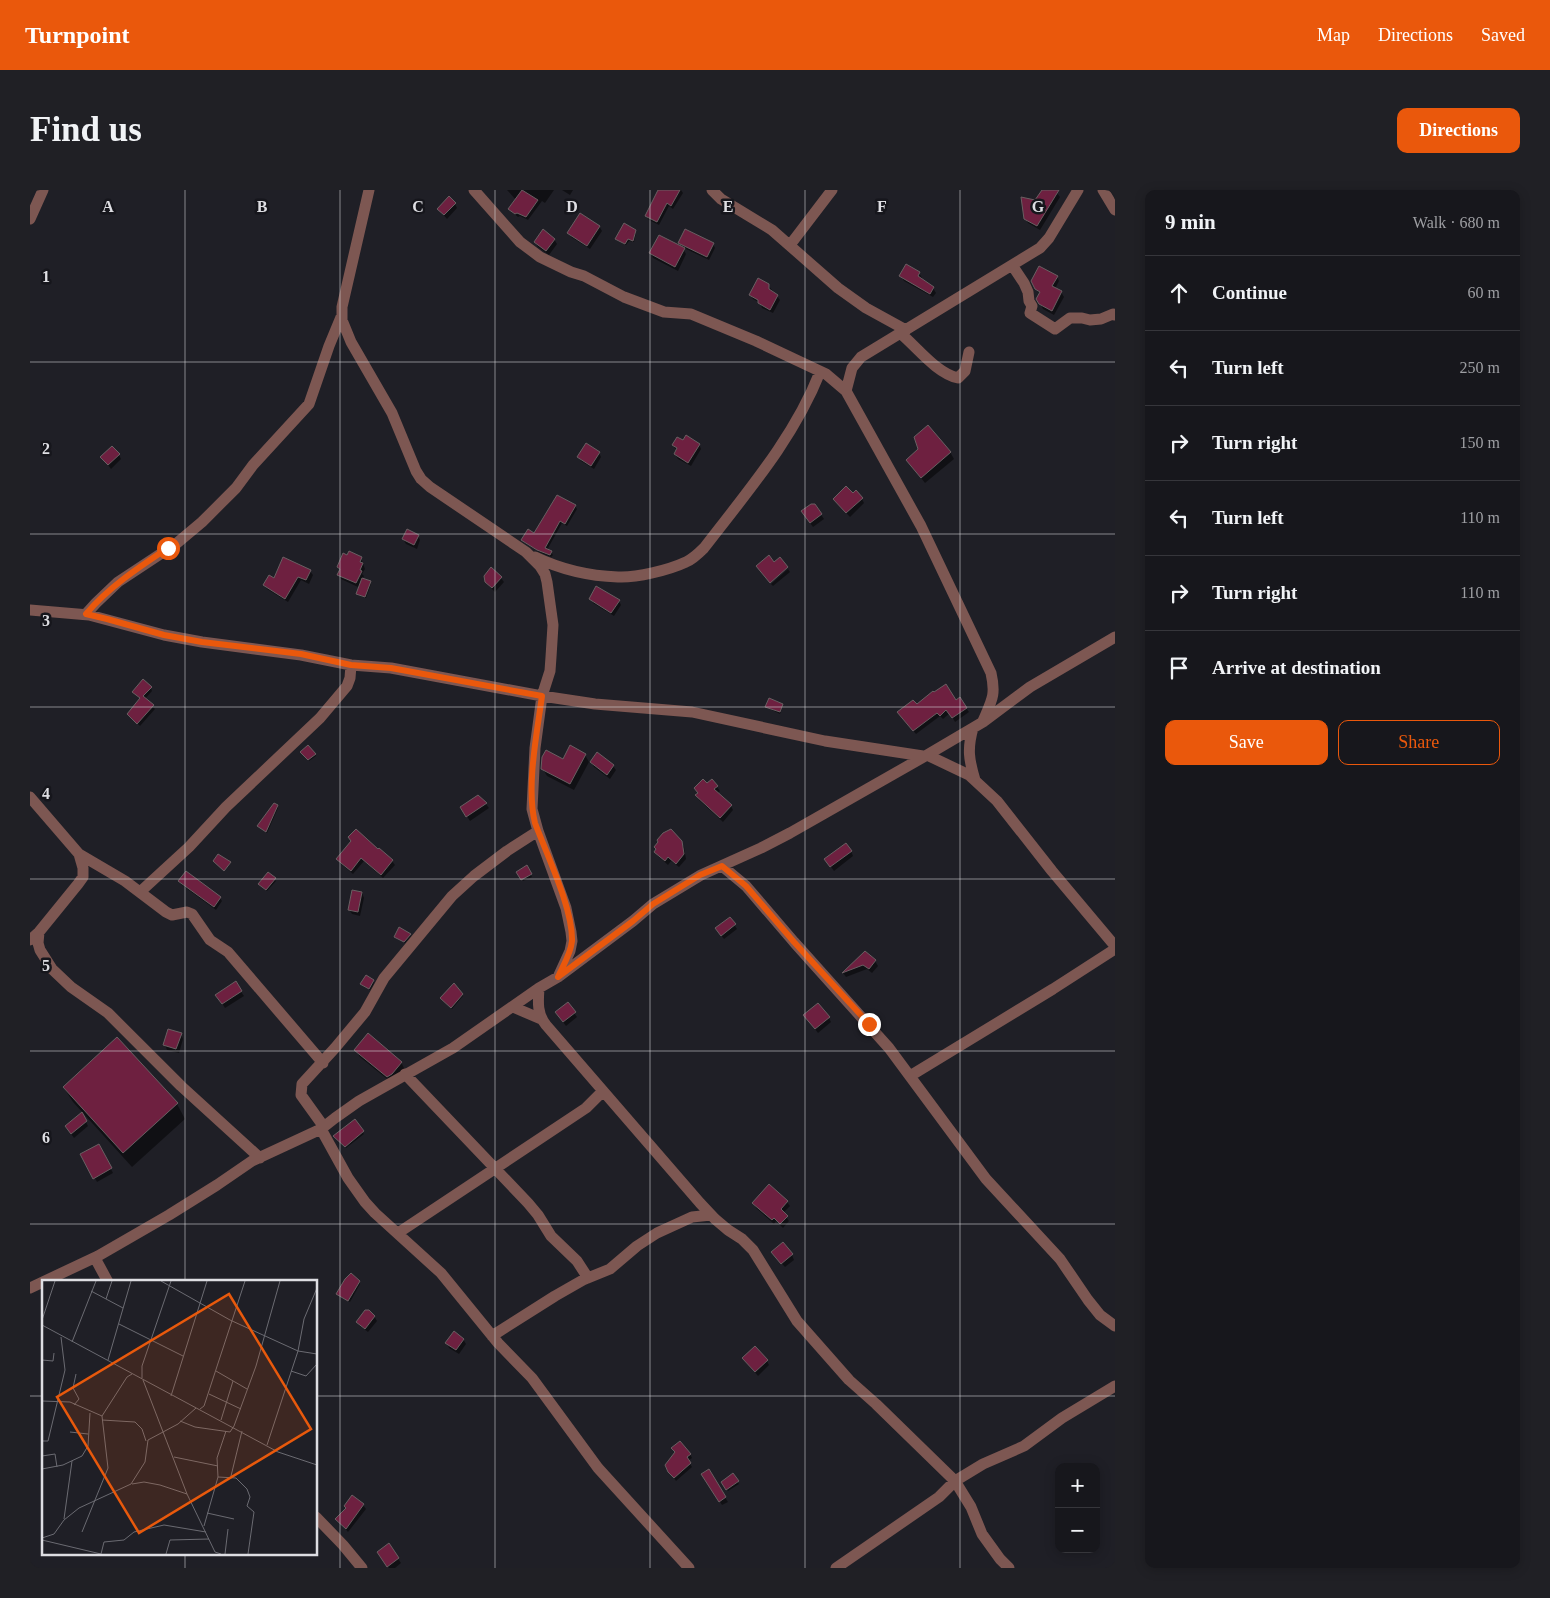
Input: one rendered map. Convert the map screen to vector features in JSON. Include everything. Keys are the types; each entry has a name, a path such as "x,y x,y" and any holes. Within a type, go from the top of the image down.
{"street":[{"path":"30,219 43,190"},
{"path":"86,614 118,582 176,543 202,522 236,488 254,465 309,404 341,317 369,190"},
{"path":"474,190 520,242 540,257 584,276 624,297 664,312 691,314 756,341 831,378 846,391 921,526 991,673 993,697 969,745 969,756 975,780"},
{"path":"712,190 721,199 772,230 838,288 903,332 931,362 947,374 955,378 963,374 969,352"},
{"path":"790,245 832,190"},
{"path":"846,391 852,368 861,357 1040,248 1049,238 1078,190"},
{"path":"1103,190 1115,210"},
{"path":"1012,265 1028,292 1029,302 1032,306 1030,313 1055,329 1070,318 1090,320 1115,315"},
{"path":"341,317 351,342 392,413 412,463 421,479 529,555 545,574 553,625 550,671 542,696 531,796 532,809 538,831 566,908 571,932 570,951 558,977"},
{"path":"529,555 573,570 618,577 628,577 662,570 692,558 704,548 783,443 797,421 820,372"},
{"path":"30,610 86,614 164,635 202,642 301,654 351,665 391,668 542,696 595,704 692,712 826,741 925,755 959,769 975,780 997,801 1115,948 1053,989 910,1076"},
{"path":"47,1280 95,1258 169,1215 217,1186 252,1161 322,1128 359,1101 454,1048 539,988 558,977 653,904 700,875 790,833 978,725 1030,687 1115,637"},
{"path":"140,892 189,847 226,807 320,718 347,686 351,665"},
{"path":"30,797 79,854 125,881 168,914 174,915 187,912 192,914 210,940 228,952 323,1062"},
{"path":"538,831 487,866 452,896 384,978 365,1012 323,1062 305,1080 302,1084 301,1095 322,1128 348,1178 365,1202 375,1214 441,1273 492,1336 532,1378 598,1468 689,1568"},
{"path":"30,940 39,932 83,877 83,868 79,854"},
{"path":"722,866 746,886 874,1030 986,1180 1060,1260 1100,1314 1115,1326"},
{"path":"39,932 38,943 40,950 52,969 70,987 108,1012 181,1086 260,1158"},
{"path":"539,988 538,1002 542,1019 711,1214 753,1250 797,1321 849,1380 956,1481 971,1507 982,1534 1009,1568"},
{"path":"513,1007 542,1019"},
{"path":"405,1074 496,1168 538,1215 551,1236 581,1265 588,1278"},
{"path":"398,1233 586,1108 603,1091"},
{"path":"492,1336 555,1296 588,1278 610,1269 637,1246 657,1233 692,1217 711,1214"},
{"path":"95,1258 107,1280"},
{"path":"30,1288 42,1282"},
{"path":"836,1568 939,1497 956,1481 983,1464 1024,1446 1062,1418 1115,1386"},
{"path":"318,1520 343,1545 362,1568"}],"building":[{"path":"522,190 538,200 526,217 515,214 508,209"},
{"path":"658,190 680,190 671,206 667,203 657,222 645,216"},
{"path":"1042,190 1059,190 1037,226 1024,219 1021,197 1035,200"},
{"path":"449,196 456,203 444,215 437,209"},
{"path":"580,213 600,226 587,246 567,233"},
{"path":"624,223 636,230 633,241 628,239 625,244 615,239"},
{"path":"543,229 555,239 546,251 534,242"},
{"path":"685,229 714,243 707,257 678,243"},
{"path":"659,235 685,248 675,267 649,253"},
{"path":"906,264 920,272 918,276 934,287 930,294 899,276"},
{"path":"1039,266 1058,276 1052,286 1062,291 1052,311 1039,304 1036,299 1040,292 1035,289 1031,281"},
{"path":"758,278 769,284 769,289 778,295 770,310 749,295"},
{"path":"928,425 951,452 921,478 906,460 918,449 914,437"},
{"path":"686,435 700,444 688,463 674,454 677,448 672,445 677,437 683,440"},
{"path":"586,443 600,452 591,466 577,457"},
{"path":"112,446 120,454 108,465 100,457"},
{"path":"846,486 853,493 856,490 863,498 846,513 833,499"},
{"path":"557,495 576,505 565,524 560,521 545,548 552,551 550,555 537,550 521,540 528,529 534,533"},
{"path":"811,504 815,504 822,514 810,523 801,511"},
{"path":"407,529 419,535 414,545 402,539"},
{"path":"349,551 362,557 360,562 363,563 360,570 362,571 356,583 337,575 340,569 337,567 343,553 347,555"},
{"path":"769,555 774,562 780,557 788,567 770,583 756,566"},
{"path":"283,557 311,570 306,580 298,577 285,599 263,585 269,575 274,578"},
{"path":"491,567 502,577 492,588 485,582 484,576"},
{"path":"362,578 371,581 365,597 356,594"},
{"path":"596,586 620,600 611,613 589,599"},
{"path":"143,679 152,687 143,696 154,705 137,724 127,714 140,698 132,692"},
{"path":"946,684 956,700 960,697 967,708 952,718 946,710 940,716 937,713 913,731 897,712 913,700 917,704 933,691"},
{"path":"769,698 783,704 780,712 765,707"},
{"path":"308,745 316,754 308,760 300,752"},
{"path":"570,745 586,754 570,784 541,769 542,757 546,750 563,759"},
{"path":"597,752 614,765 607,775 590,762"},
{"path":"703,779 707,783 712,779 718,786 714,789 732,805 720,818 695,795 698,793 694,788"},
{"path":"478,795 487,803 466,817 460,807"},
{"path":"274,803 278,805 266,832 257,826"},
{"path":"356,829 393,860 381,875 361,858 351,871 336,859 351,841 348,837"},
{"path":"671,829 682,841 684,854 676,864 668,857 665,861 654,852 657,840 663,833"},
{"path":"846,843 852,851 830,867 824,859"},
{"path":"218,854 231,862 224,871 213,861"},
{"path":"527,865 532,874 521,880 516,872"},
{"path":"186,871 221,897 214,907 178,881"},
{"path":"268,872 276,878 266,890 258,884"},
{"path":"352,890 362,892 358,912 348,910"},
{"path":"730,917 736,924 721,936 715,928"},
{"path":"399,927 411,934 404,942 394,937"},
{"path":"865,951 876,960 869,969 863,965 842,973"},
{"path":"366,975 374,980 369,989 360,984"},
{"path":"236,981 242,991 222,1004 215,995"},
{"path":"454,983 463,994 451,1008 440,998"},
{"path":"568,1002 576,1012 563,1022 555,1012"},
{"path":"818,1003 830,1017 815,1029 803,1015"},
{"path":"168,1029 182,1033 176,1049 163,1045"},
{"path":"368,1033 402,1062 387,1077 354,1050"},
{"path":"117,1037 178,1103 123,1153 63,1087"},
{"path":"82,1112 87,1121 71,1134 65,1126"},
{"path":"355,1119 364,1131 345,1147 333,1136"},
{"path":"99,1144 112,1168 93,1179 80,1154"},
{"path":"769,1184 788,1201 781,1209 788,1216 780,1224 774,1218 772,1220 752,1203"},
{"path":"783,1242 793,1254 781,1264 771,1252"},
{"path":"351,1273 360,1281 348,1301 336,1294"},
{"path":"365,1310 369,1310 375,1316 365,1329 356,1322"},
{"path":"454,1331 464,1339 456,1350 445,1343"},
{"path":"755,1346 768,1360 755,1372 742,1358"},
{"path":"680,1441 691,1454 687,1457 691,1463 674,1478 668,1472 665,1465 675,1452 671,1448"},
{"path":"709,1469 726,1497 719,1502 701,1474"},
{"path":"733,1473 739,1481 726,1490 721,1482"},
{"path":"352,1495 364,1504 346,1529 335,1519 346,1508 344,1506"},
{"path":"389,1543 399,1558 387,1567 377,1552"}],"route":[{"path":"168,548 118,582 86,614 164,635 202,642 301,654 351,665 391,668 542,696 531,796 535,823 566,908 571,932 570,951 558,977 653,904 700,875 722,866 746,886 869,1024"}]}
